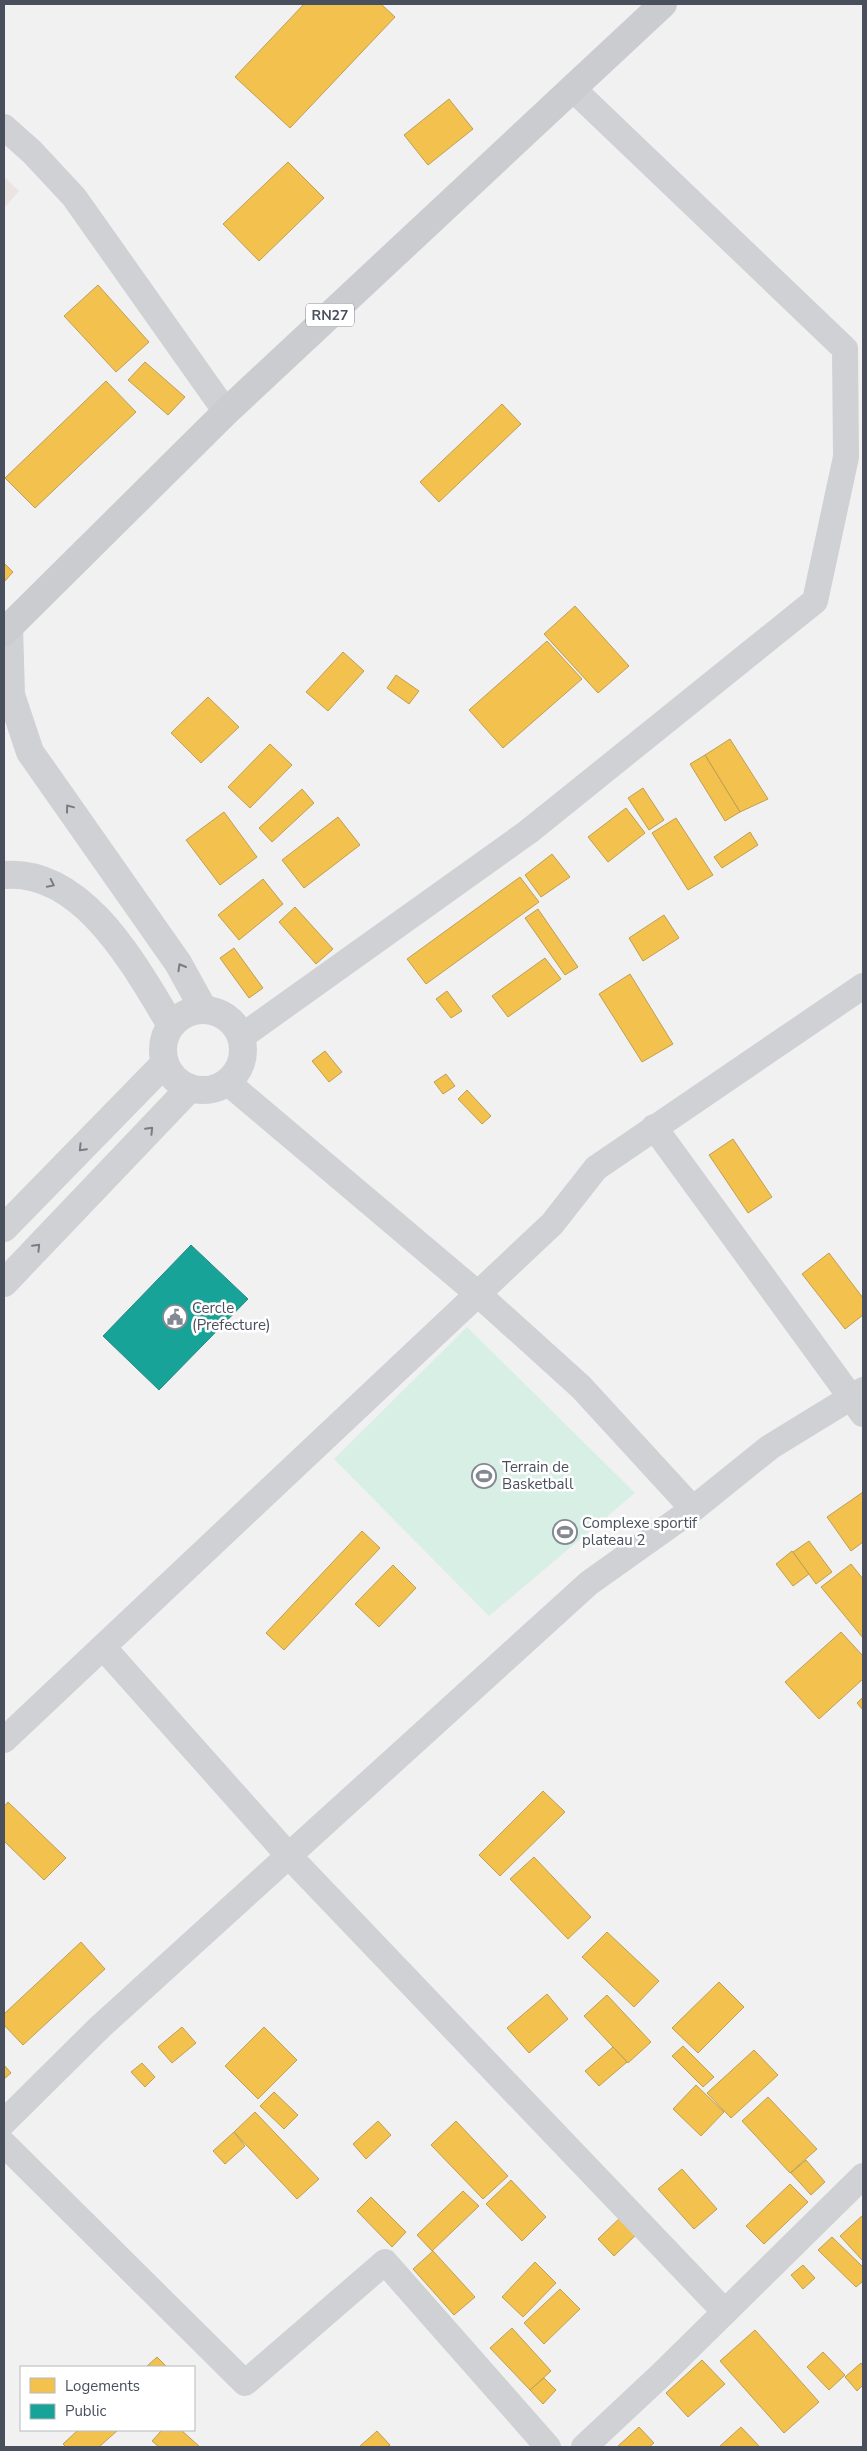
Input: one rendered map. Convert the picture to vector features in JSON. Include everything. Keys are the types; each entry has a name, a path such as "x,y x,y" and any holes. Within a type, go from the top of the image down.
{"main road":[{"name":"RN27","path":"6,629 226,412 663,4"}],"street":[{"path":"241,1037 528,832 815,601 846,457 845,349 572,88"},
{"path":"4,127 32,152 74,197 226,412"},
{"path":"6,629 11,694 30,752 178,963 204,1010"},
{"path":"4,875 13,874 48,882 84,904 124,949 171,1025"},
{"path":"4,1740 552,1224 596,1168 863,986"},
{"path":"204,1010 220,1014 233,1023 241,1037 243,1053 239,1069 228,1082 209,1089 190,1088 179,1082 165,1063 162,1050 165,1037 171,1025 180,1016 204,1010"},
{"path":"4,1228 165,1063"},
{"path":"228,1082 478,1294 582,1387 693,1509"},
{"path":"4,1282 190,1088"},
{"path":"4,2122 100,2027 589,1582 693,1509 770,1447 860,1400 654,1127"},
{"path":"102,1646 289,1856 725,2312"},
{"path":"4,2144 245,2383 386,2262 548,2447"},
{"path":"584,2447 863,2176"}],"shaded area":[{"path":"4,177 19,191 4,208"}],"green space":[{"name":"Terrain de Basketball","path":"467,1327 635,1493 489,1616 334,1459"}],"building: Logements":[{"path":"304,4 381,4 395,17 290,128 235,77"},
{"path":"449,99 473,129 428,165 404,135"},
{"path":"288,162 324,198 259,261 223,224"},
{"path":"98,285 149,342 116,372 64,316"},
{"path":"145,362 185,397 168,415 128,380"},
{"path":"106,381 136,412 35,508 5,478"},
{"path":"502,404 521,424 439,502 420,482"},
{"path":"4,563 13,572 4,582"},
{"path":"575,606 629,666 598,693 544,634"},
{"path":"547,641 582,679 503,748 469,710"},
{"path":"343,652 364,671 328,711 306,692"},
{"path":"396,675 419,691 409,704 387,688"},
{"path":"208,697 239,727 201,763 171,733"},
{"path":"730,739 768,799 740,812 705,755"},
{"path":"270,744 292,765 250,808 228,787"},
{"path":"705,755 740,812 725,821 690,764"},
{"path":"643,788 664,820 649,830 628,798"},
{"path":"302,789 314,803 272,842 259,828"},
{"path":"626,808 645,833 608,862 588,837"},
{"path":"224,812 257,857 220,885 186,840"},
{"path":"338,817 360,845 304,888 282,860"},
{"path":"676,818 713,875 688,890 652,833"},
{"path":"750,832 758,845 722,868 714,857"},
{"path":"552,854 570,877 541,897 525,875"},
{"path":"520,877 539,902 426,984 407,959"},
{"path":"263,879 283,904 239,940 218,915"},
{"path":"295,907 333,949 316,964 279,922"},
{"path":"538,909 578,967 565,975 525,918"},
{"path":"664,915 679,938 643,961 629,938"},
{"path":"234,948 263,988 249,998 220,958"},
{"path":"545,958 561,979 508,1017 492,996"},
{"path":"630,974 673,1044 642,1062 599,994"},
{"path":"447,991 462,1011 451,1018 436,999"},
{"path":"325,1051 342,1072 329,1082 312,1061"},
{"path":"446,1074 455,1086 443,1094 434,1082"},
{"path":"467,1090 491,1116 482,1124 458,1099"},
{"path":"733,1139 772,1197 748,1213 709,1155"},
{"path":"829,1253 863,1298 863,1315 845,1329 802,1274"},
{"path":"863,1492 863,1542 851,1551 827,1517"},
{"path":"362,1531 380,1548 284,1650 266,1633"},
{"path":"809,1541 832,1572 816,1584 793,1552"},
{"path":"792,1551 809,1574 793,1586 776,1564"},
{"path":"851,1564 863,1579 863,1638 821,1587"},
{"path":"393,1565 416,1588 379,1627 355,1604"},
{"path":"841,1632 863,1656 863,1679 819,1719 785,1682"},
{"path":"863,1697 863,1710 857,1703"},
{"path":"543,1791 565,1812 500,1876 479,1855"},
{"path":"8,1802 66,1858 44,1880 4,1841 4,1807"},
{"path":"534,1857 591,1917 568,1939 510,1879"},
{"path":"607,1932 659,1981 634,2007 582,1957"},
{"path":"81,1942 105,1969 23,2045 4,2025 4,2014"},
{"path":"719,1982 744,2007 698,2053 672,2028"},
{"path":"547,1994 568,2019 529,2053 507,2028"},
{"path":"607,1995 651,2042 628,2063 584,2016"},
{"path":"182,2027 196,2043 172,2063 158,2047"},
{"path":"264,2027 297,2060 258,2099 225,2066"},
{"path":"683,2046 714,2077 703,2087 672,2056"},
{"path":"613,2047 627,2062 599,2086 585,2071"},
{"path":"754,2050 778,2075 731,2118 707,2093"},
{"path":"142,2063 155,2077 145,2087 131,2072"},
{"path":"4,2065 11,2073 4,2079"},
{"path":"696,2085 724,2112 701,2136 673,2109"},
{"path":"274,2092 298,2115 284,2129 260,2106"},
{"path":"768,2097 817,2149 790,2173 742,2121"},
{"path":"255,2112 319,2179 297,2199 234,2132"},
{"path":"378,2121 391,2135 366,2159 353,2144"},
{"path":"456,2121 508,2176 483,2199 431,2145"},
{"path":"234,2132 245,2146 225,2164 213,2151"},
{"path":"806,2160 825,2182 811,2195 791,2173"},
{"path":"682,2169 717,2209 694,2229 658,2189"},
{"path":"511,2180 546,2217 522,2241 486,2204"},
{"path":"790,2184 808,2202 764,2244 746,2226"},
{"path":"463,2191 479,2206 432,2251 417,2235"},
{"path":"371,2197 406,2232 392,2247 357,2211"},
{"path":"624,2214 640,2231 614,2256 598,2239"},
{"path":"863,2215 863,2261 840,2236"},
{"path":"832,2237 863,2267 863,2281 856,2287 818,2250"},
{"path":"433,2251 475,2297 454,2315 413,2269"},
{"path":"535,2262 556,2283 523,2317 502,2297"},
{"path":"803,2265 815,2278 803,2289 791,2275"},
{"path":"560,2289 580,2309 544,2344 524,2323"},
{"path":"512,2328 551,2371 530,2390 490,2348"},
{"path":"755,2330 819,2402 784,2433 720,2361"},
{"path":"823,2352 845,2375 829,2390 807,2367"},
{"path":"157,2357 166,2366 147,2366"},
{"path":"702,2360 725,2384 688,2417 666,2393"},
{"path":"861,2363 863,2366 863,2385 857,2391 845,2377"},
{"path":"544,2378 556,2390 543,2404 530,2390"},
{"path":"639,2427 654,2443 649,2447 617,2447"},
{"path":"741,2427 760,2447 719,2447"},
{"path":"77,2431 117,2431 99,2447 66,2447 63,2444"},
{"path":"161,2431 182,2431 200,2447 159,2447 152,2441"},
{"path":"377,2431 390,2445 387,2447 359,2447"}],"building: Public":[{"name":"Cercle (Prefecture)","path":"191,1245 248,1299 159,1390 103,1336"}],"place":[{"name":"Cercle (Prefecture)","path":"175,1317"},
{"name":"Terrain de Basketball","path":"484,1476"},
{"name":"Complexe sportif plateau 2","path":"565,1532"}]}
